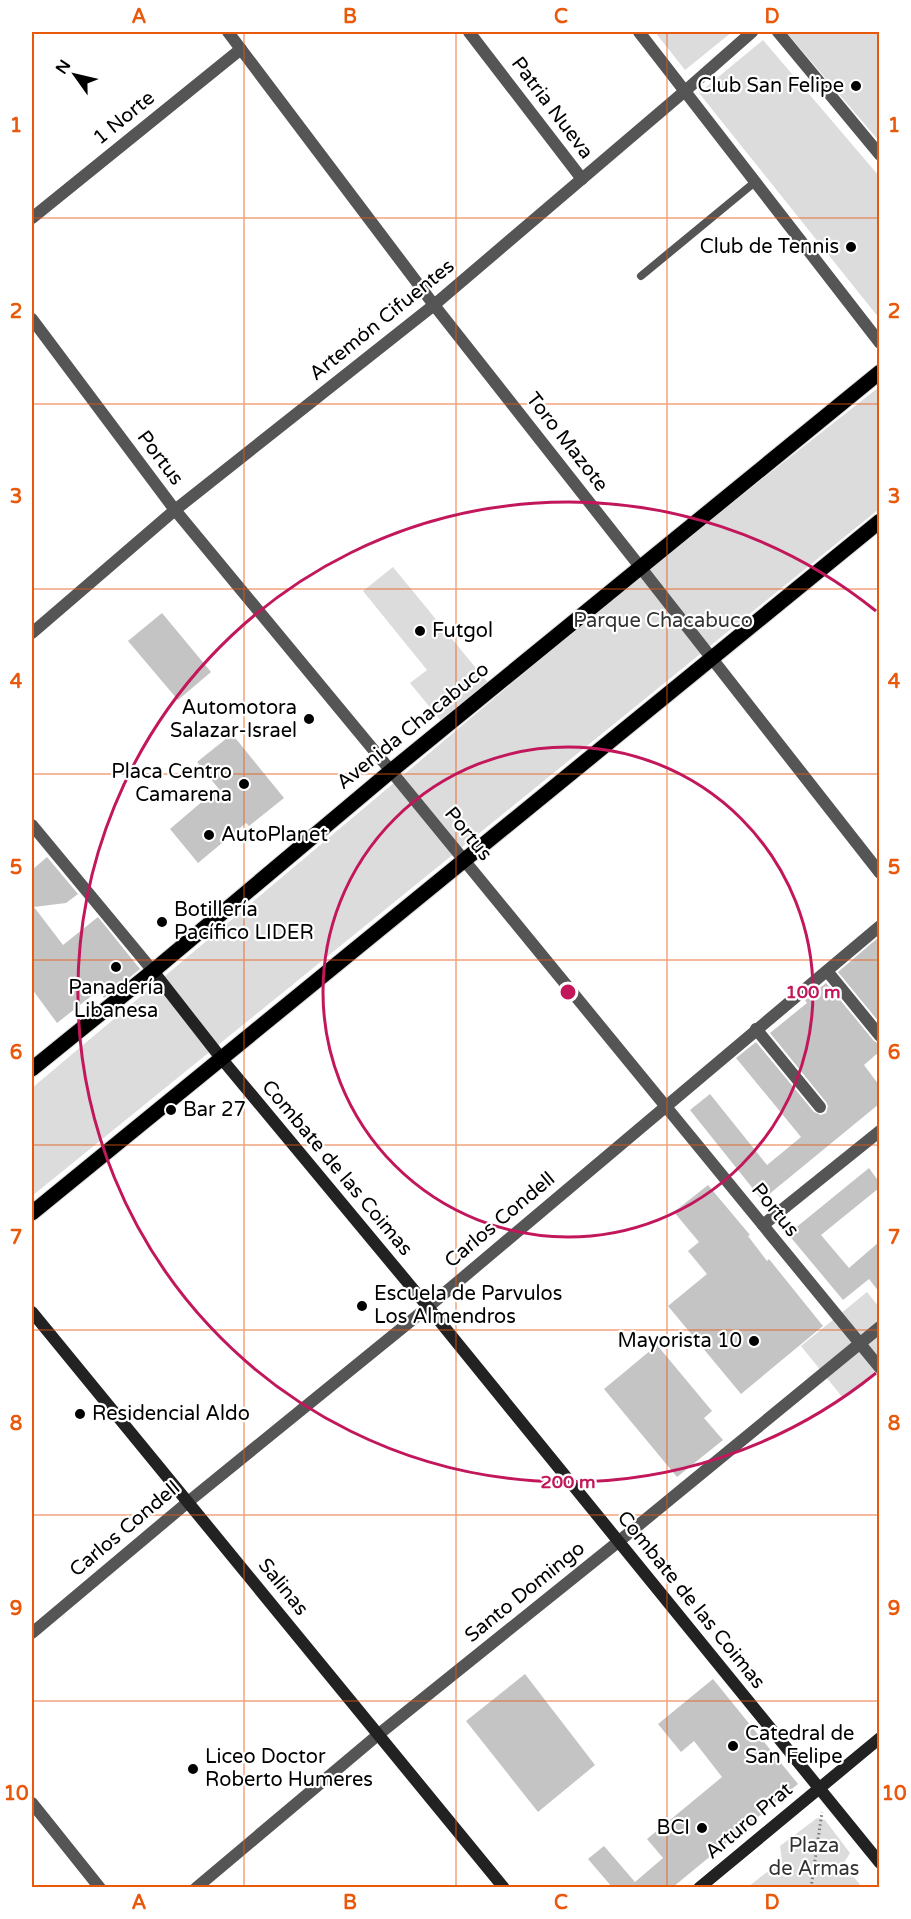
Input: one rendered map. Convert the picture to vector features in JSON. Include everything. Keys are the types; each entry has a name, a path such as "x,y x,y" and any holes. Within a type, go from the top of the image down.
{"main road":[{"name":"Avenida Chacabuco","path":"32,1069 153,971 391,771 879,372"},
{"path":"32,1213 879,521"},
{"name":"Combate de las Coimas","path":"153,971 221,1059 428,1307 879,1863"},
{"name":"Salinas","path":"32,1312 504,1887"},
{"name":"Arturo Prat","path":"699,1887 879,1738"}],"street":[{"name":"Toro Mazote","path":"228,32 434,305 879,873"},
{"name":"Patria Nueva","path":"469,32 582,179"},
{"path":"639,32 879,344"},
{"name":"Artemón Cifuentes","path":"32,633 174,510 434,305 752,32"},
{"path":"778,32 879,155"},
{"name":"1 Norte","path":"32,218 241,49"},
{"name":"Portus","path":"32,319 174,510 391,771 879,1368"},
{"path":"32,825 153,971"},
{"name":"Carlos Condell","path":"32,1633 188,1502 428,1307 879,926"},
{"path":"827,971 879,1035"},
{"path":"756,1029 820,1107"},
{"path":"763,1225 879,1131"},
{"name":"Santo Domingo","path":"196,1887 379,1734 618,1542 879,1327"},
{"path":"32,1803 100,1887"}],"lane":[{"path":"641,276 755,182"}],"path":[{"path":"811,1887 822,1810 831,1802"}],"green space":[{"path":"655,32 732,32 685,70"},
{"name":"Club San Felipe","path":"786,32 879,32 879,141"},
{"name":"Club de Tennis","path":"763,40 879,176 879,318 699,93"},
{"name":"Parque Chacabuco","path":"879,387 879,509 32,1196 32,1088 637,578"},
{"name":"Futgol","path":"393,567 489,684 442,722 410,683 427,670 363,591"},
{"path":"867,1292 879,1307 879,1368 843,1398 801,1346"},
{"name":"Plaza de Armas","path":"817,1818 825,1820 850,1853 843,1864 862,1887 748,1887 782,1860 780,1846"}],"building":[{"path":"162,613 211,672 178,700 128,641"},
{"path":"232,734 284,798 249,826 246,823 198,863 170,829 218,788 197,762"},
{"path":"47,857 78,894 66,903 34,907 63,945 98,917 140,969 104,998 99,990 57,1023 32,989 32,870"},
{"path":"879,937 879,1022 838,972"},
{"path":"826,983 874,1041 879,1044 879,1052 864,1065 879,1085 879,1104 762,1200 690,1110 710,1094 767,1165 801,1137 736,1058 756,1042 814,1112 821,1115 826,1113 828,1106 826,1102 770,1033 807,1003 805,1000"},
{"path":"869,1168 879,1182 879,1188 821,1235 849,1268 879,1242 879,1292 869,1279 843,1300 788,1234"},
{"path":"708,1185 750,1235 748,1236 767,1261 769,1259 823,1326 741,1394 668,1306 707,1274 688,1251 699,1242 674,1212"},
{"path":"657,1345 712,1411 704,1418 723,1440 677,1477 604,1389"},
{"path":"525,1674 595,1765 538,1812 466,1721"},
{"path":"713,1679 798,1784 673,1887 612,1887 588,1859 604,1846 635,1882 663,1858 647,1839 722,1777 694,1741 681,1752 658,1724"}],"place":[{"name":"Club San Felipe","path":"856,86"},
{"name":"Club de Tennis","path":"851,247"},
{"name":"Futgol","path":"420,631"},
{"name":"Automotora Salazar-Israel","path":"309,719"},
{"name":"Placa Centro Camarena","path":"244,784"},
{"name":"AutoPlanet","path":"209,835"},
{"name":"Botillería Pacífico LIDER","path":"162,922"},
{"name":"Panadería Libanesa","path":"116,967"},
{"name":"Bar 27","path":"171,1110"},
{"name":"Escuela de Parvulos Los Almendros","path":"362,1306"},
{"name":"Mayorista 10","path":"754,1341"},
{"name":"Residencial Aldo","path":"80,1414"},
{"name":"Catedral de San Felipe","path":"733,1746"},
{"name":"Liceo Doctor Roberto Humeres","path":"193,1769"},
{"name":"BCI","path":"702,1828"}]}
